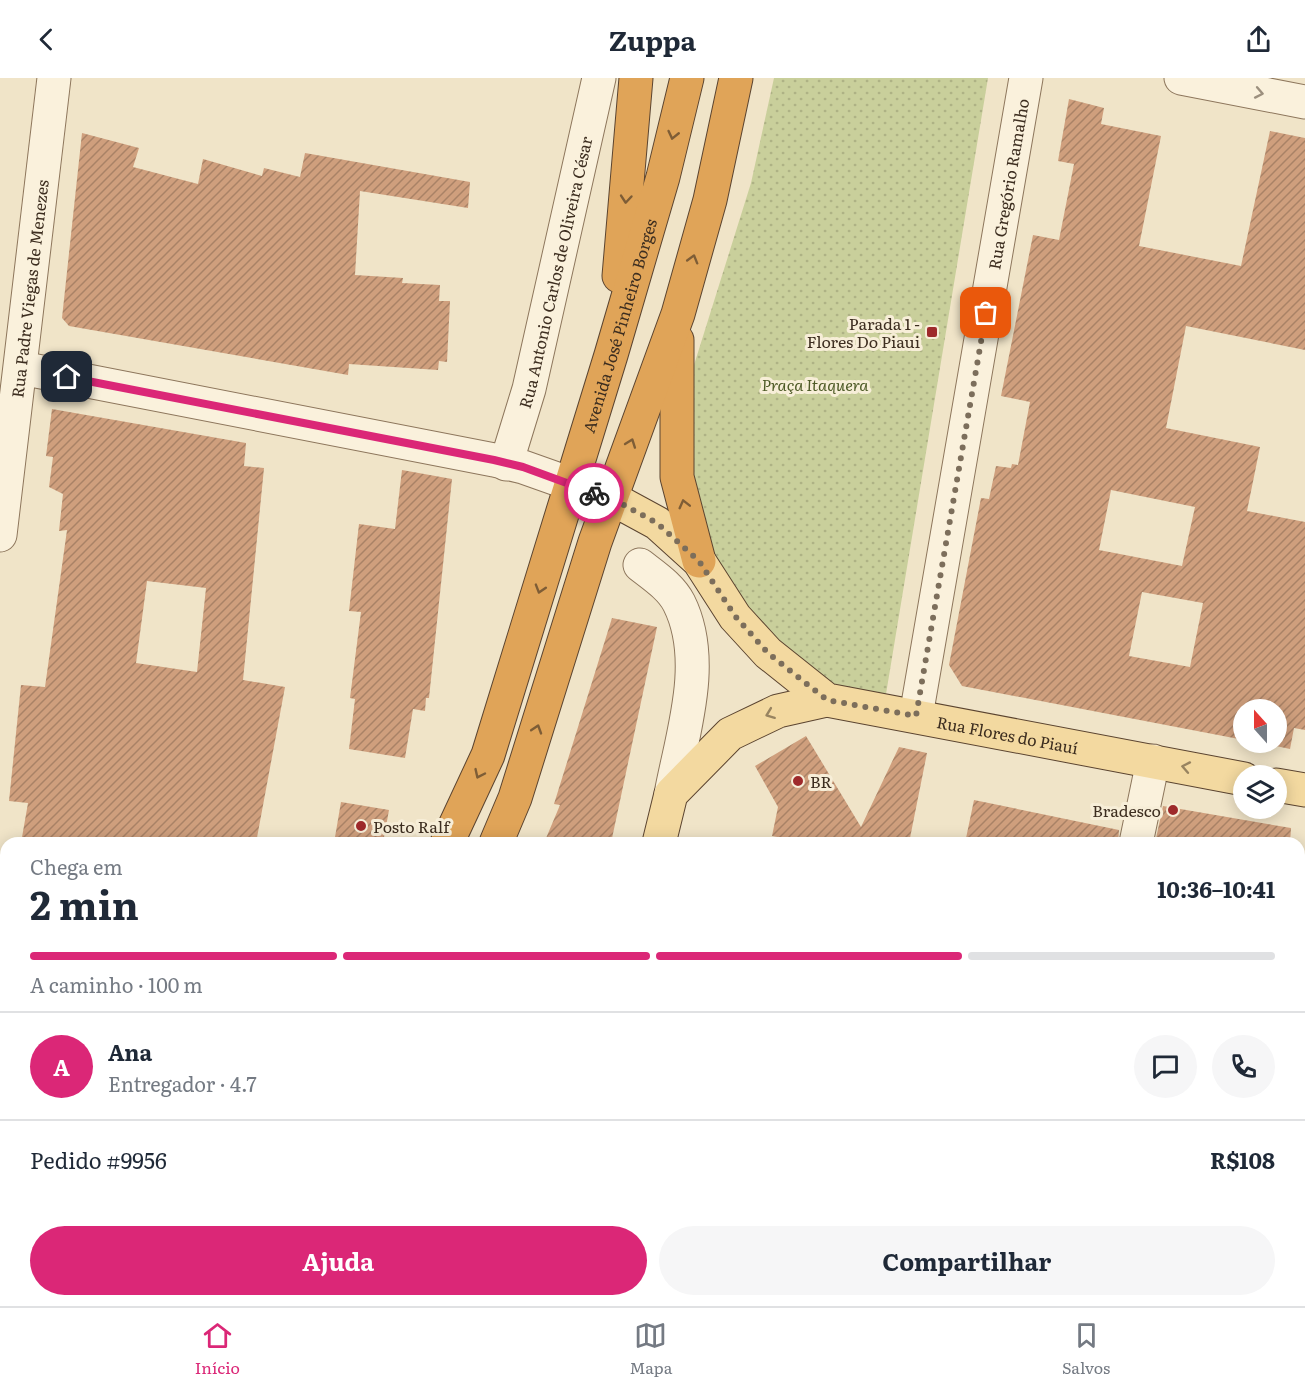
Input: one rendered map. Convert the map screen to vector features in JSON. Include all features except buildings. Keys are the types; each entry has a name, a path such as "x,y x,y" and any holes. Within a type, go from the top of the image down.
{"highway":[{"path":"611,355 636,78"},
{"name":"Avenida José Pinheiro Borges","path":"450,837 488,754 611,355 663,177 687,78"},
{"path":"499,837 515,798 611,498 678,314 710,200 736,78"},
{"path":"678,314 677,477 699,561"}],"main road":[{"name":"Rua Flores do Piauí","path":"571,484 611,498 657,523 699,561 735,616 768,653 827,700 1233,776"},
{"path":"660,837 671,794 730,734 778,711 827,700"},
{"path":"1287,787 1305,790"},
{"path":"671,794 682,837"}],"street":[{"name":"Rua Padre Viegas de Menezes","path":"0,535 54,78"},
{"name":"Rua Antonio Carlos de Oliveira César","path":"506,464 529,389 599,78"},
{"name":"Rua Gregório Ramalho","path":"916,716 1026,78"},
{"path":"1181,78 1305,102"},
{"path":"21,369 523,467 571,484"},
{"path":"640,565 666,586 679,602 687,626 692,656 687,711 671,794"},
{"path":"1137,837 1153,761"}],"green space":[{"name":"Praça Itaquera","path":"774,78 988,78 886,694 825,684 761,632 716,564 691,483 694,365 751,183"}],"way so far":[{"path":"594,493 611,498 657,523 699,561 735,616 768,653 827,700 916,716 986,313"}],"place":[{"name":"Parada 1 - Flores Do Piaui","path":"932,332"},
{"name":"BR","path":"798,781"},
{"name":"Bradesco","path":"1173,810"},
{"name":"Posto Ralf","path":"361,826"}],"route":[{"path":"67,377 494,460 523,467 594,493"}]}
